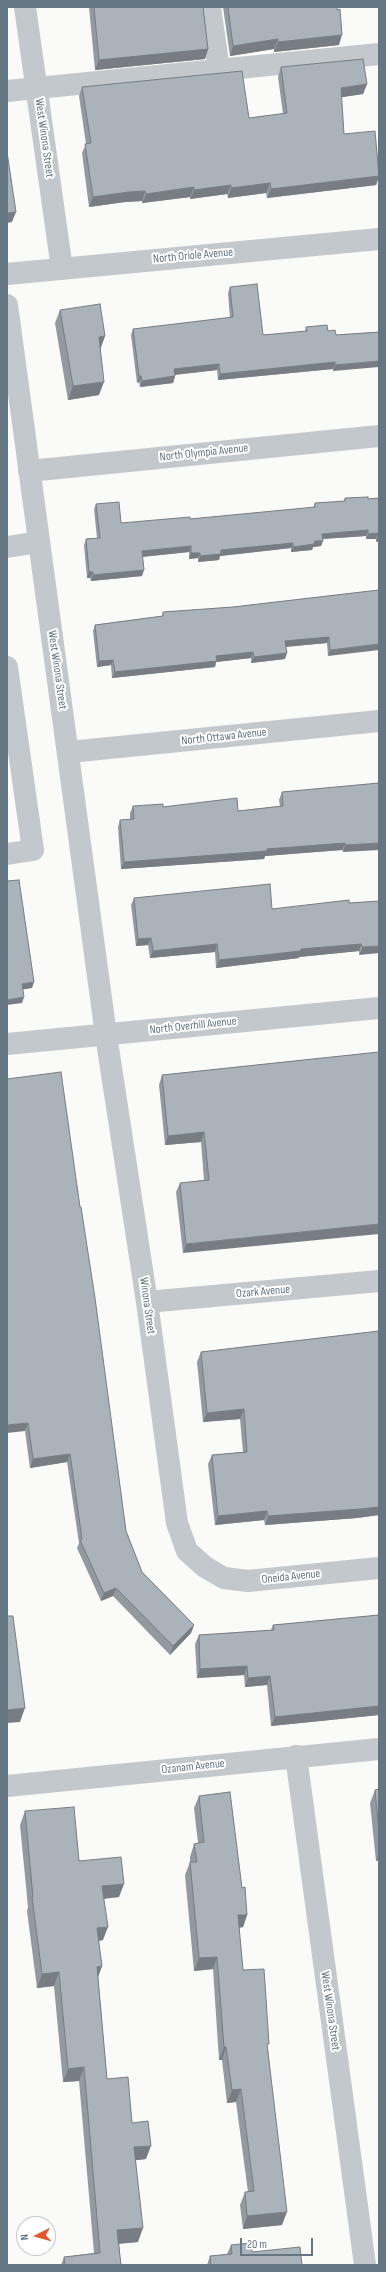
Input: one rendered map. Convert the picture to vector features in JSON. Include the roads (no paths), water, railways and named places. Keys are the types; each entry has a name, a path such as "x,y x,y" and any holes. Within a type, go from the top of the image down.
{"street":[{"name":"West Winona Street","path":"25,7 62,269"},
{"path":"210,7 219,70"},
{"path":"7,91 379,54"},
{"name":"North Oriole Avenue","path":"7,274 379,239"},
{"name":"West Winona Street","path":"7,305 69,752 106,1035"},
{"name":"North Olympia Avenue","path":"29,471 379,436"},
{"path":"7,548 39,542"},
{"path":"7,667 34,850 7,854"},
{"name":"North Ottawa Avenue","path":"69,752 379,721"},
{"name":"North Overhill Avenue","path":"7,1044 379,1008"},
{"name":"Winona Street","path":"106,1035 147,1302 177,1523 187,1551 205,1568"},
{"name":"Ozark Avenue","path":"147,1302 379,1281"},
{"name":"Oneida Avenue","path":"205,1568 224,1578 248,1581 379,1568"},
{"name":"Ozanam Avenue","path":"7,1786 296,1756 379,1749"},
{"name":"West Winona Street","path":"296,1756 365,2265"}]}
